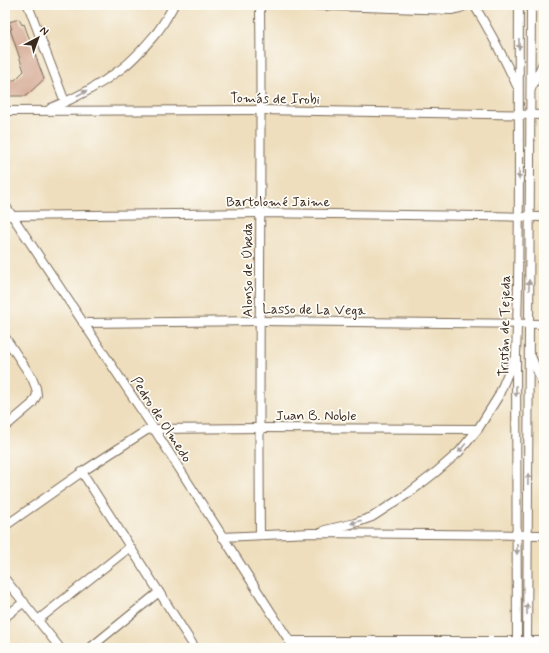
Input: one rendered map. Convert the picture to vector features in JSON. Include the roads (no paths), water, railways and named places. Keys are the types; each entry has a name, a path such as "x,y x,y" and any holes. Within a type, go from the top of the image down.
{"street":[{"path":"28,5 65,102"},
{"path":"47,110 105,80 122,68 139,53 158,31 174,5"},
{"name":"Alonso de Úbeda","path":"260,5 260,535"},
{"path":"304,5 451,10 467,5"},
{"path":"474,5 486,24 518,89"},
{"name":"Tristán de Tejeda","path":"517,644 516,354 519,217 519,5"},
{"name":"Tristán de Tejeda","path":"527,644 531,5"},
{"path":"530,92 544,61"},
{"name":"Tomás de Irobi","path":"5,111 261,110 544,115"},
{"name":"Pedro de Olmedo","path":"5,205 8,216 83,323 154,429 292,644"},
{"name":"Bartolomé Jaime","path":"8,216 260,214 544,217"},
{"name":"Lasso de La Vega","path":"83,323 260,321 544,324"},
{"path":"5,337 32,378 37,395 32,404 5,427"},
{"path":"529,352 544,387"},
{"path":"311,533 355,523 372,517 409,493 459,452 478,429 498,398 516,354"},
{"path":"5,526 82,472 147,430 154,429"},
{"name":"Juan B. Noble","path":"154,429 478,429"},
{"path":"82,472 195,648"},
{"path":"222,537 311,533 544,535"},
{"path":"38,620 130,547"},
{"path":"5,579 60,648"},
{"path":"90,648 159,592"},
{"path":"5,617 24,602"},
{"path":"292,644 527,644 544,641"}]}
